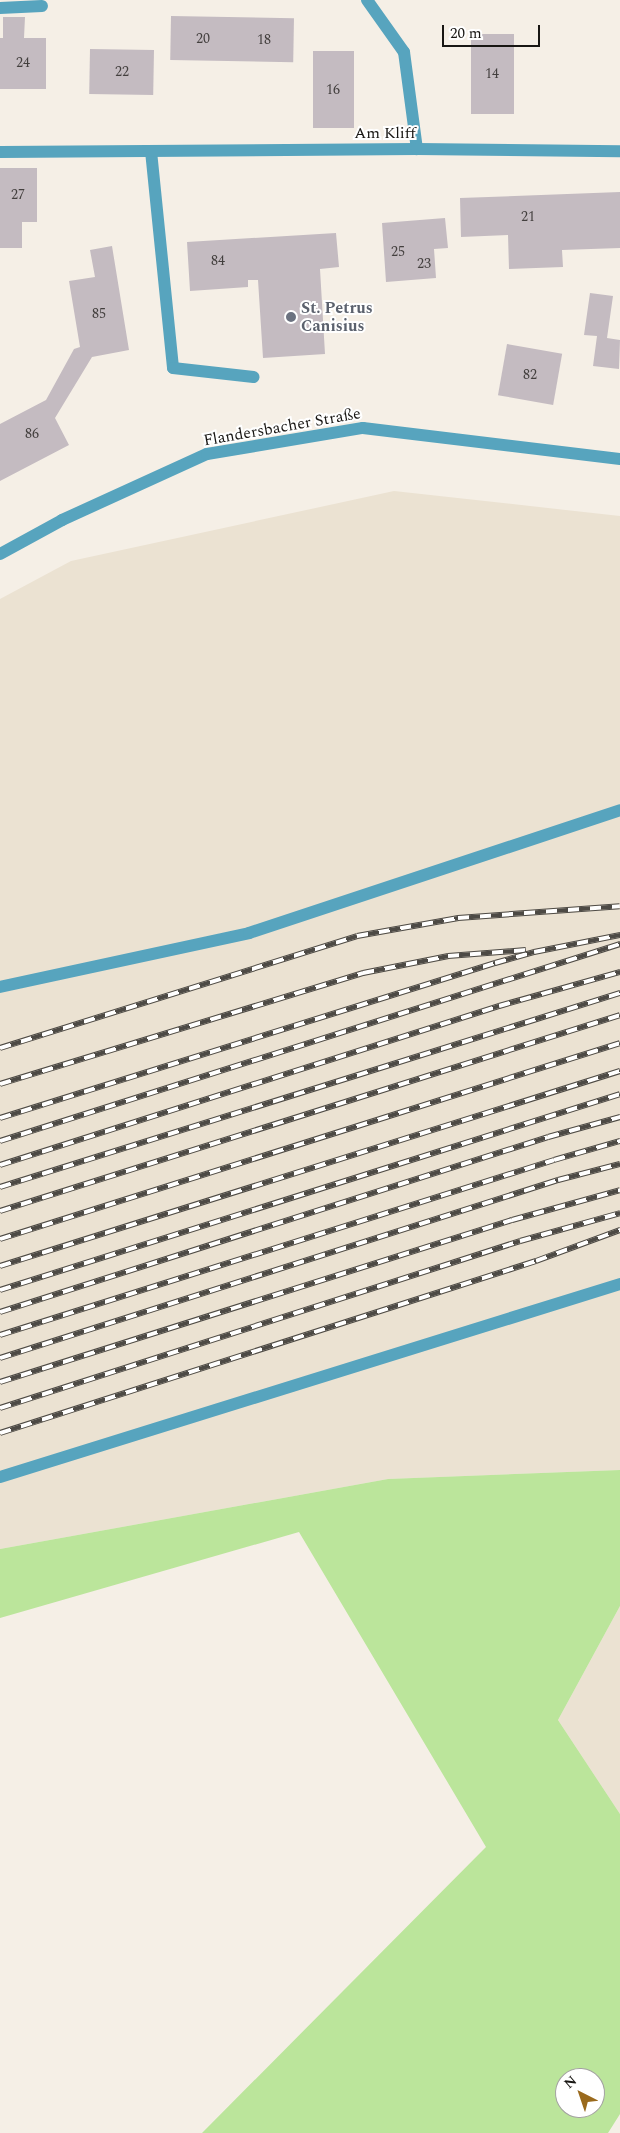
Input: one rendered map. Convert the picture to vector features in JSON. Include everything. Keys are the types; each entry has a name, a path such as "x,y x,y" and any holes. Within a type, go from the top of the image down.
{"street":[{"path":"367,0 404,52 417,149"},
{"path":"0,8 42,6"},
{"name":"Am Kliff","path":"0,152 417,149 620,151"},
{"path":"151,151 173,368 253,377"},
{"name":"Flandersbacher Straße","path":"0,554 62,520 207,454 364,428 620,459"},
{"path":"0,986 249,933 620,810"},
{"path":"0,1477 620,1284"}],"shaded area":[{"path":"394,491 620,516 620,1470 388,1479 0,1549 0,599 71,561"},
{"path":"620,1606 620,1814 558,1720"}],"green space":[{"path":"620,1470 620,1606 558,1720 620,1814 620,2114 608,2133 202,2133 486,1847 299,1532 0,1618 0,1549 388,1479"}],"building":[{"path":"171,16 294,18 293,62 170,60"},
{"path":"3,17 25,17 24,38 46,38 46,89 0,89 0,38 3,38"},
{"path":"471,34 514,34 514,114 471,114"},
{"path":"90,49 154,50 153,95 89,94"},
{"path":"313,51 354,51 354,128 313,128"},
{"path":"0,168 37,168 37,222 22,222 22,248 0,248"},
{"path":"620,192 620,248 562,250 563,267 509,269 508,235 461,237 460,198"},
{"path":"445,218 448,248 434,249 436,278 386,282 382,223"},
{"path":"336,233 339,267 320,269 325,354 263,358 258,280 248,280 248,287 190,291 187,242"},
{"path":"112,246 129,350 92,357 55,418 69,445 0,481 0,424 46,400 74,349 80,347 69,281 95,277 90,250"},
{"path":"590,293 613,296 607,338 620,340 619,369 593,366 597,336 584,335"},
{"path":"507,344 562,354 553,405 498,395"}],"railway":[{"path":"0,1048 357,936 458,918 620,906"},
{"path":"0,1118 495,963 534,952 620,935"},
{"path":"0,1141 620,944"},
{"path":"0,1084 363,973 448,956 526,950"},
{"path":"0,1165 499,1006 620,972"},
{"path":"0,1187 620,993"},
{"path":"0,1211 620,1015"},
{"path":"0,1239 620,1043"},
{"path":"0,1266 620,1071"},
{"path":"0,1290 620,1094"},
{"path":"0,1312 548,1137 620,1117"},
{"path":"0,1335 554,1160 620,1141"},
{"path":"0,1358 558,1180 620,1164"},
{"path":"0,1382 512,1220 620,1190"},
{"path":"0,1408 520,1241 620,1213"},
{"path":"0,1433 536,1261 620,1230"}],"place":[{"name":"St. Petrus Canisius","path":"291,317"}]}
